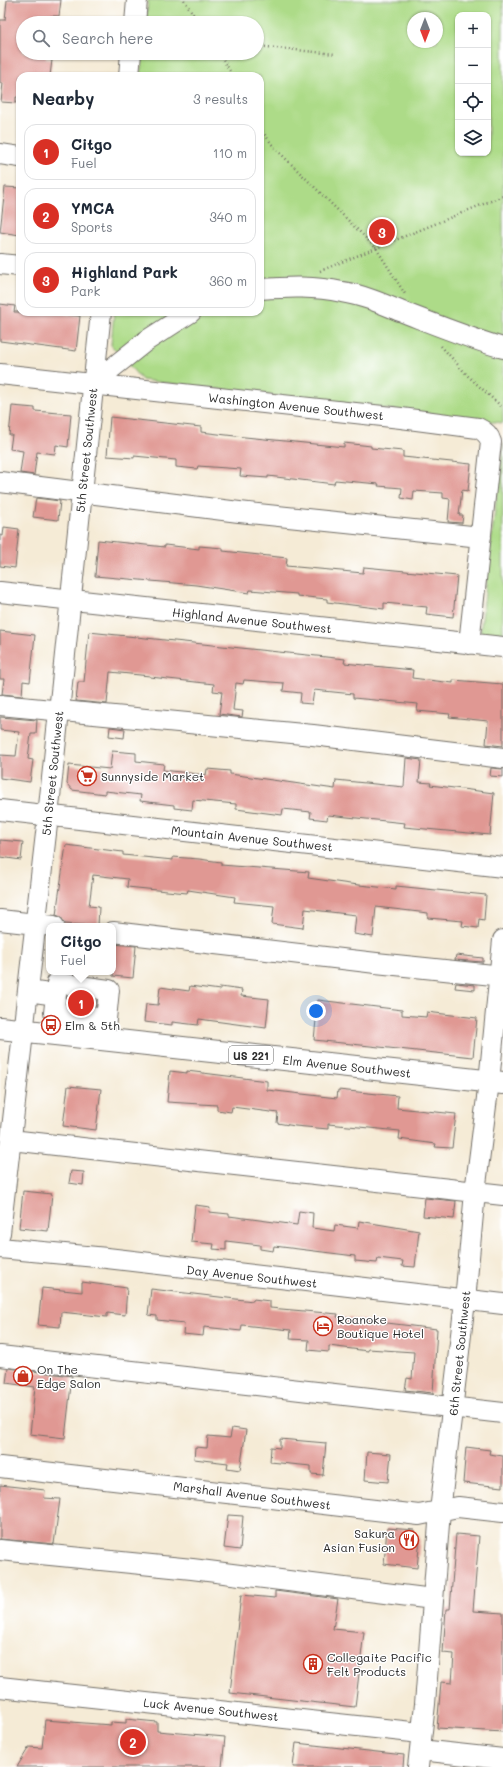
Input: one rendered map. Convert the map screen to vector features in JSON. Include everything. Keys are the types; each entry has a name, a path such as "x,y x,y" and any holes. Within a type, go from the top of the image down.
{"main road":[{"name":"Elm Avenue Southwest","path":"0,1028 24,1030 105,1029 496,1082"}],"street":[{"path":"136,16 138,0"},
{"path":"129,72 130,60"},
{"path":"0,154 16,156"},
{"path":"0,264 16,266"},
{"path":"264,289 293,287 343,292 370,299 503,348"},
{"name":"5th Street Southwest","path":"0,1233 6,1152 24,1030 28,991 45,925 48,816 92,384 100,316"},
{"path":"92,384 146,341 185,316"},
{"name":"Washington Avenue Southwest","path":"0,374 129,387 478,428 489,436 491,442 481,536"},
{"path":"0,482 239,512 481,536 468,644"},
{"name":"Highland Avenue Southwest","path":"0,592 503,648"},
{"path":"0,705 306,735 503,758"},
{"name":"Mountain Avenue Southwest","path":"0,810 503,867"},
{"path":"0,920 45,925"},
{"path":"116,932 501,976"},
{"name":"6th Street Southwest","path":"420,1750 440,1511 465,1301 475,1192 496,1082 503,940"},
{"path":"57,983 110,990 105,1029 54,1013 56,996 57,983"},
{"path":"28,991 56,996"},
{"path":"6,1152 503,1195"},
{"name":"Day Avenue Southwest","path":"0,1248 107,1258 465,1301 503,1304"},
{"path":"0,1356 503,1413"},
{"name":"Marshall Avenue Southwest","path":"0,1467 419,1515 458,1507 503,1512"},
{"path":"0,1550 192,1570 433,1599"},
{"name":"Luck Avenue Southwest","path":"0,1687 420,1750 461,1761 503,1759"}],"path":[{"path":"184,0 194,16"},
{"path":"264,47 335,54"},
{"path":"223,60 231,72"},
{"path":"264,133 274,147 376,248 422,319"},
{"path":"313,273 503,196"},
{"path":"440,344 468,376 503,408"}],"green space":[{"path":"148,0 503,0 503,423 142,380 111,345 114,316 264,316 264,72 141,72 142,60 264,60 264,16 147,16"},
{"path":"503,443 503,638 480,635"}],"building":[{"path":"7,0 61,0 59,16 16,16 16,60 52,60 50,72 16,72 16,103 1,102 3,83 0,83 0,20 5,20"},
{"path":"5,187 16,188 16,234 0,232"},
{"path":"0,304 15,306 14,312 16,312 16,316 80,316 76,351 0,341"},
{"path":"12,406 35,408 35,411 71,414 68,447 56,445 55,454 37,452 34,475 20,473 23,451 10,449 12,435 9,435"},
{"path":"110,417 201,427 201,432 235,436 344,447 344,443 371,446 371,448 403,451 403,457 471,464 468,491 462,490 459,515 463,515 462,523 448,522 450,499 443,498 443,493 414,491 413,500 401,498 402,488 378,486 379,484 335,480 334,484 268,476 268,478 240,476 241,469 198,466 197,469 176,467 176,460 134,456 134,458 107,456"},
{"path":"36,498 60,501 58,520 33,517"},
{"path":"4,527 19,529 15,568 0,566 0,535 3,536"},
{"path":"98,540 165,547 165,545 199,549 199,546 223,548 223,551 287,558 286,566 363,573 364,567 457,576 453,617 426,614 427,607 384,603 384,609 327,602 327,599 297,596 297,594 250,590 249,593 196,585 95,576"},
{"path":"0,631 35,635 30,682 23,681 22,696 2,694 4,679 0,679"},
{"path":"89,632 345,659 344,663 413,670 412,678 453,683 453,680 503,684 503,746 486,744 488,721 449,717 450,714 417,711 418,704 353,698 353,694 314,690 312,704 300,703 301,693 283,691 284,683 244,680 243,684 236,683 233,710 243,711 242,717 219,714 222,692 213,691 214,684 110,672 107,704 76,701 78,682 84,682"},
{"path":"0,717 37,720 36,734 31,734 28,759 33,760 30,782 0,778 0,755 16,756 19,732 0,730"},
{"path":"110,727 125,729 124,738 109,736"},
{"path":"112,751 136,753 136,761 164,764 163,770 206,775 207,769 230,771 230,774 335,789 336,780 404,787 406,758 421,760 419,782 431,783 430,785 494,793 490,835 404,827 405,823 328,815 327,820 310,818 311,812 283,809 282,815 236,809 236,804 193,800 192,810 174,808 174,805 140,801 141,795 105,791 105,794 72,790 67,784 69,765 110,769"},
{"path":"491,768 503,769 503,777 490,776"},
{"path":"0,840 23,842 21,860 0,857"},
{"path":"66,845 123,852 123,855 173,860 173,857 199,859 221,862 221,865 309,872 308,878 350,884 396,889 396,886 486,895 484,920 479,919 478,928 462,926 463,921 428,918 428,913 376,907 373,937 354,934 356,915 305,909 303,928 272,924 274,906 234,902 235,897 188,890 187,893 127,887 128,879 93,875 89,906 99,907 98,923 64,923 61,917 56,915"},
{"path":"116,944 136,946 133,978 113,976 116,975"},
{"path":"456,955 483,958 483,962 455,960"},
{"path":"456,983 475,985 475,990 455,988"},
{"path":"190,986 220,990 220,987 242,990 241,996 269,999 266,1028 199,1019 198,1025 172,1022 172,1025 144,1022 146,1004 158,1005 160,987 189,991"},
{"path":"67,996 96,1000 96,1006 67,1003"},
{"path":"318,1000 402,1010 402,1015 426,1017 427,1012 477,1018 473,1057 314,1040"},
{"path":"170,1071 187,1073 187,1071 267,1081 267,1090 337,1098 338,1090 398,1096 397,1108 456,1114 452,1148 435,1147 436,1144 399,1139 400,1131 328,1124 328,1129 295,1126 277,1123 278,1113 232,1107 231,1112 217,1110 217,1105 167,1102"},
{"path":"68,1086 101,1089 96,1130 63,1126"},
{"path":"71,1171 84,1172 83,1185 69,1183"},
{"path":"23,1191 52,1194 48,1231 19,1228"},
{"path":"425,1198 456,1201 454,1219 423,1216"},
{"path":"195,1205 210,1207 209,1212 229,1214 229,1216 297,1225 299,1211 313,1213 312,1228 334,1231 335,1225 358,1228 359,1221 419,1231 415,1267 402,1266 403,1261 378,1258 377,1263 355,1261 355,1256 274,1246 273,1251 260,1249 260,1245 226,1241 226,1250 213,1249 214,1244 191,1242"},
{"path":"82,1282 127,1288 125,1315 107,1313 107,1317 61,1312 60,1327 38,1325 42,1288 82,1292"},
{"path":"151,1289 253,1301 253,1299 270,1301 270,1308 338,1314 337,1317 437,1329 433,1393 405,1390 407,1378 412,1379 414,1352 368,1349 368,1351 329,1346 329,1352 308,1350 309,1340 290,1339 291,1330 242,1325 241,1331 204,1327 203,1336 183,1334 184,1323 157,1320 157,1316 148,1315"},
{"path":"8,1368 72,1376 65,1438 30,1434 35,1387 6,1383"},
{"path":"232,1428 246,1430 240,1470 227,1468 228,1463 194,1459 195,1447 207,1448 208,1436 230,1438"},
{"path":"280,1439 326,1443 323,1475 311,1474 311,1466 270,1462 271,1447 280,1448"},
{"path":"466,1447 490,1450 489,1454 503,1456 503,1487 463,1483"},
{"path":"367,1452 391,1454 388,1482 365,1480"},
{"path":"0,1485 45,1490 44,1498 60,1499 54,1544 0,1539"},
{"path":"228,1515 243,1516 240,1550 224,1548"},
{"path":"387,1528 414,1530 420,1538 417,1568 384,1564"},
{"path":"456,1534 479,1536 473,1611 503,1613 503,1732 437,1728 441,1682 452,1683 454,1654 443,1653 446,1609 450,1609"},
{"name":"Collegaite Pacific Felt Products","path":"275,1591 338,1599 333,1629 364,1632 355,1707 230,1693 241,1595 275,1598"},
{"path":"126,1719 157,1722 157,1731 225,1737 222,1767 17,1767 29,1747 42,1748 45,1720 111,1725 111,1722 126,1723"},
{"path":"296,1743 404,1755 403,1767 293,1767"}],"place":[{"name":"Highland Park","path":"382,232"},
{"name":"Sunnyside Market","path":"87,776"},
{"name":"Citgo","path":"81,1003"},
{"name":"Elm & 5th","path":"51,1025"},
{"name":"Roanoke Boutique Hotel","path":"323,1326"},
{"name":"On The Edge Salon","path":"23,1376"},
{"name":"Sakura Asian Fusion","path":"409,1540"},
{"name":"Collegaite Pacific Felt Products","path":"313,1664"},
{"name":"YMCA","path":"133,1742"}]}
